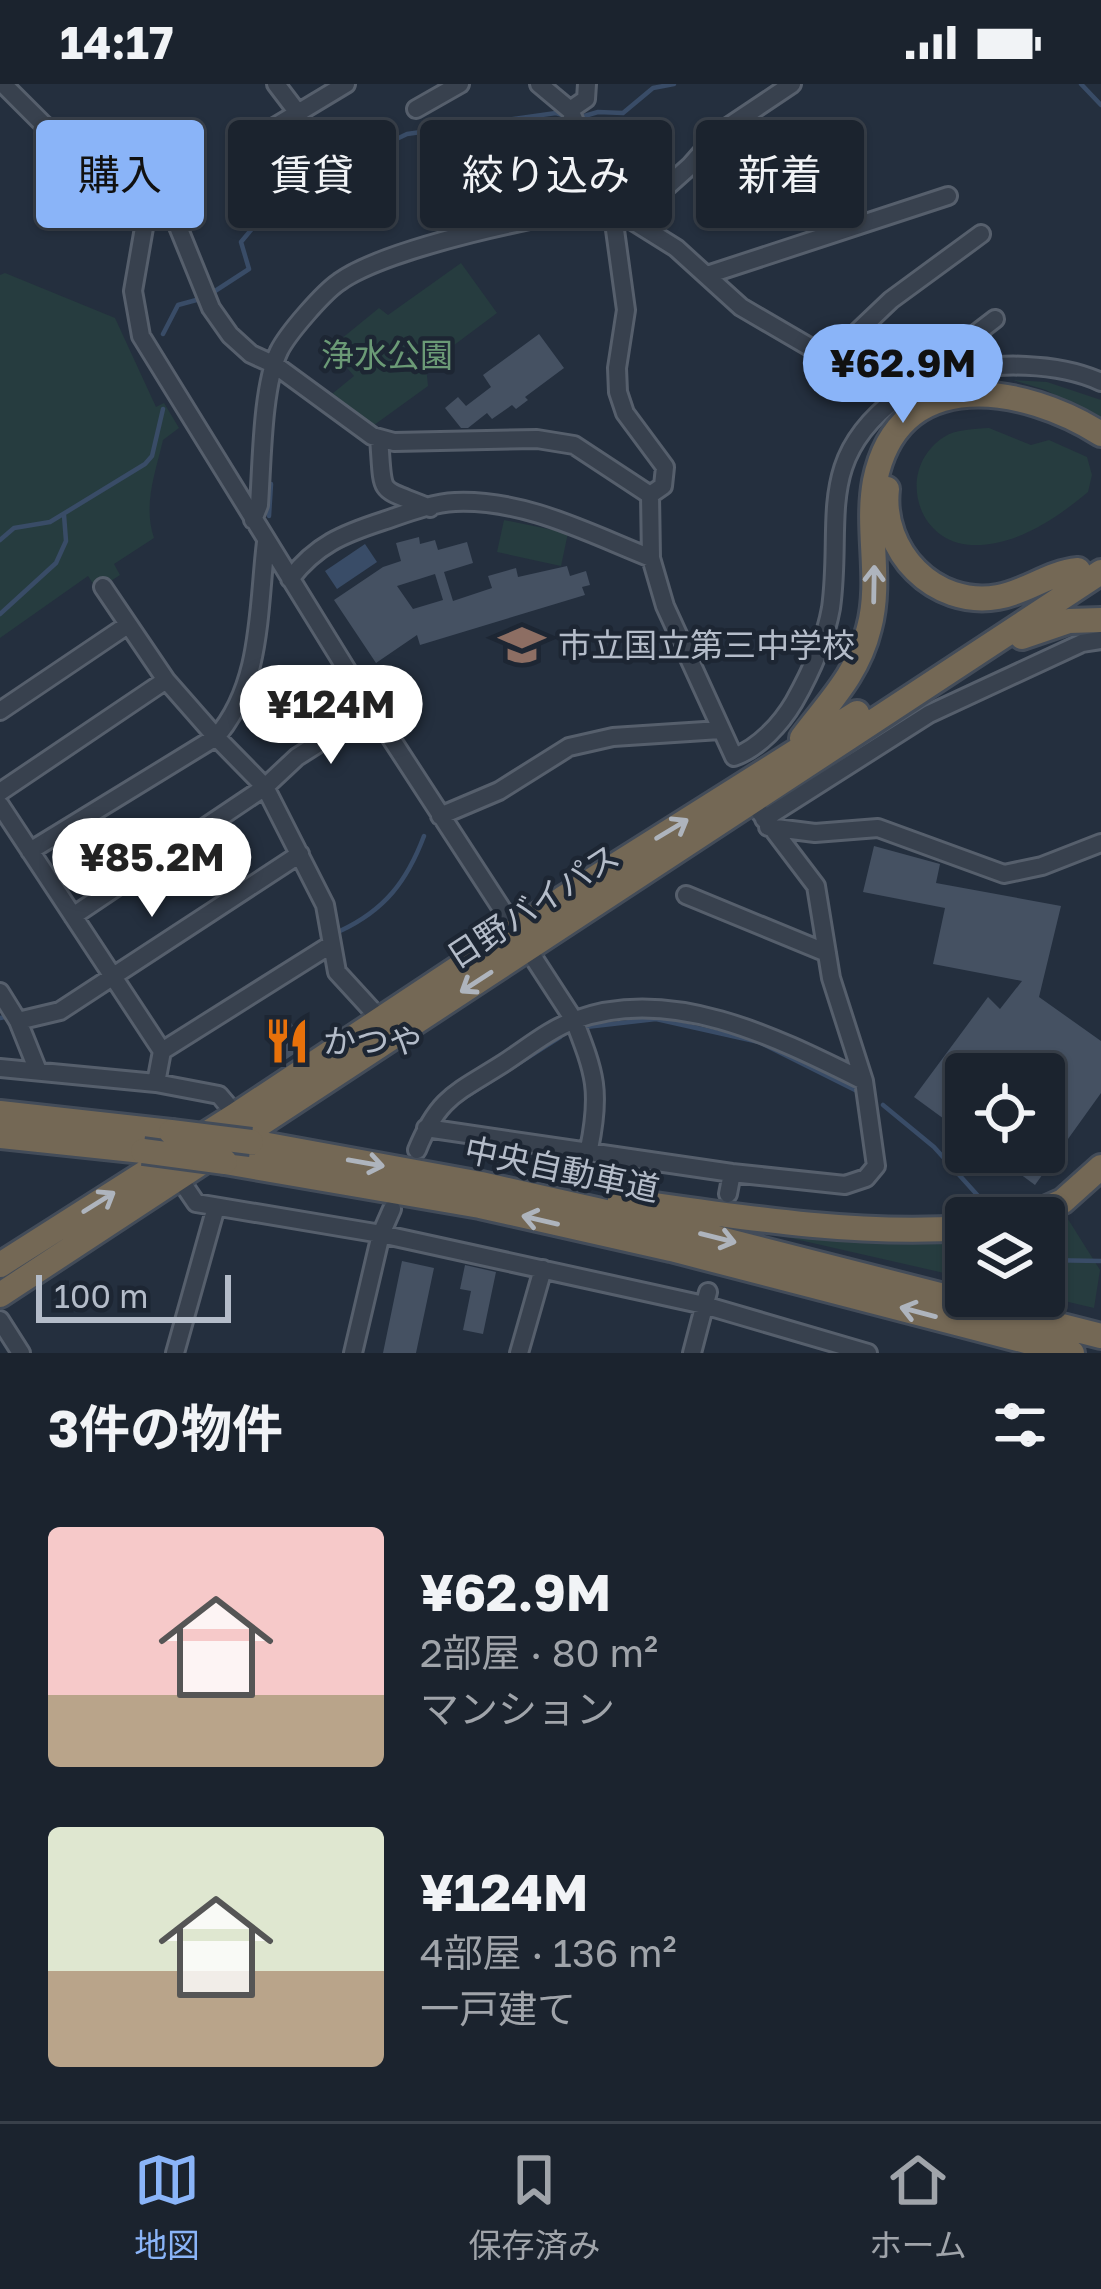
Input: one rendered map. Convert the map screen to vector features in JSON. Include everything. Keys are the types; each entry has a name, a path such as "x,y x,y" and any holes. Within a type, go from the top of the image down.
{"highway":[{"path":"786,758 833,702 862,650 873,610 875,483 886,451 907,423 951,397 985,392 1038,402 1101,434"},
{"path":"1089,572 1056,572 995,598 948,592 920,575 901,552 888,521 888,483 896,460 916,431 945,413 973,406 1036,414 1101,449"},
{"name":"日野バイパス","path":"0,1265 380,1019 520,940 762,816 1089,572 1101,555"},
{"name":"日野バイパス","path":"0,1295 179,1178 786,758 1089,572"},
{"path":"989,645 1018,640 1058,623 1101,620"},
{"name":"中央自動車道","path":"0,1113 251,1142 481,1184 746,1244 1083,1340"},
{"name":"中央自動車道","path":"0,1136 225,1162 480,1206 1083,1340"},
{"path":"1065,1200 1101,1167"},
{"path":"481,1184 719,1214 945,1228"}],"street":[{"path":"3,84 39,120"},
{"path":"276,84 298,112"},
{"path":"285,120 346,84"},
{"path":"416,109 460,84"},
{"path":"539,84 570,110 574,120"},
{"path":"570,110 586,98 587,84"},
{"path":"672,182 719,133 792,84"},
{"path":"706,275 948,196"},
{"path":"144,228 133,291 141,336 371,710 574,1020 594,1072 598,1106 590,1149"},
{"path":"179,228 211,308 230,335 251,354 275,365 379,438 394,442 537,439 574,446 650,495"},
{"path":"253,520 259,505 275,365 288,339 338,282 373,265 496,228"},
{"path":"615,228 626,310 618,392 625,413 665,467 663,486 650,495"},
{"path":"647,228 676,248 741,308 829,359 904,394"},
{"path":"829,359 891,300 981,234"},
{"path":"650,495 651,558 665,606 730,753 742,755 779,725 824,638 831,607 832,517 843,467 863,430 928,369 995,319"},
{"path":"904,394 945,374 984,369 1048,369 1098,381"},
{"path":"379,438 386,490 393,497 430,508"},
{"path":"290,579 334,537 453,502 534,510 651,558"},
{"path":"30,851 216,737 230,721 249,678 266,542"},
{"path":"103,587 166,680 265,788 326,905 333,962 341,980 380,1019"},
{"path":"0,711 126,626"},
{"path":"762,816 929,714 1082,643 1101,640"},
{"path":"0,792 166,680"},
{"path":"73,916 265,788 297,758 371,710"},
{"path":"440,816 499,791 569,747 613,737 720,730"},
{"path":"0,805 163,1052"},
{"path":"762,816 815,833 878,828 1004,874 1101,844"},
{"path":"426,1128 590,1149 732,1174 844,1185 866,1178 876,1166 864,1081 831,978 816,886 762,816"},
{"path":"18,1021 60,1011 300,854"},
{"path":"686,895 827,953"},
{"path":"156,1083 163,1052 332,944"},
{"path":"0,992 18,1021 38,1071"},
{"path":"416,1150 438,1105 574,1020 615,1011 662,1010 733,1024 789,1044 864,1081"},
{"path":"0,1067 156,1083 219,1095 236,1115"},
{"path":"728,1194 732,1174"},
{"path":"179,1178 193,1200 216,1207 382,1234 706,1299 868,1353"},
{"path":"175,1353 216,1207"},
{"path":"353,1353 392,1209"},
{"path":"519,1353 543,1269"},
{"path":"692,1353 706,1299"},
{"path":"0,1320 21,1353"}],"green space":[{"name":"浄水公園","path":"461,263 497,313 426,366 428,386 370,428 327,398 354,376 330,348 379,308 388,315"},
{"path":"5,273 115,318 156,407 164,403 179,428 163,440 154,477 150,514 154,538 114,564 120,575 97,590 88,576 0,638 0,275"},
{"path":"1013,380 1047,382 1101,400 1101,422 1046,390"},
{"path":"989,428 1031,445 1049,440 1087,457 1092,475 1088,492 1019,536 987,544 952,541 936,531 918,502 920,467 944,437"},
{"path":"504,520 568,533 561,566 497,552"},
{"path":"1065,1216 1100,1270 1094,1308 1065,1301"},
{"path":"734,1225 945,1232 945,1273"}],"water":[{"path":"365,544 377,562 337,589 325,571"}],"building":[{"path":"539,334 564,368 516,409 512,405 492,419 487,413 461,428 445,408 458,397 466,406 491,387 483,375"},
{"path":"419,537 420,544 435,540 438,550 467,542 473,563 444,572 453,601 492,588 488,576 516,568 518,577 567,566 570,576 586,571 590,585 582,587 585,595 420,645 417,635 376,663 334,600 383,567 401,561 396,543","holes":["435,574 443,600 413,609 397,586"]},
{"path":"874,846 940,864 936,883 1061,906 1039,997 1101,1041 1101,1093 1065,1143 1065,1053 947,1053 988,997 1000,1009 1022,981 933,964 945,908 863,892"},
{"name":"かつや","path":"290,1021 306,1046 285,1060 268,1035"},
{"path":"945,1055 945,1120 914,1097"},
{"path":"1019,1173 1044,1173 1035,1185"},
{"path":"402,1261 434,1268 416,1353 383,1353"},
{"path":"465,1265 496,1272 483,1334 463,1330 471,1291 460,1289"}],"waterway":[{"path":"581,117 623,113 653,88 674,84"},
{"path":"1081,84 1101,105"},
{"path":"212,293 249,269 241,242 280,195 407,134 556,113 569,117"},
{"path":"163,334 178,305 200,299"},
{"path":"0,540 14,528 50,522 145,464 152,456 163,409"},
{"path":"269,516 271,484"},
{"path":"0,614 56,563 66,541 64,515"},
{"path":"340,931 370,914 392,892 424,836"},
{"path":"0,1018 5,1017"},
{"path":"586,1027 656,1019 759,1042 859,1092"},
{"path":"456,1103 560,1037"},
{"path":"883,1105 934,1147 979,1197"},
{"path":"1065,1260 1101,1261"}],"place":[{"name":"市立国立第三中学校","path":"522,645"},
{"name":"かつや","path":"287,1041"}]}
